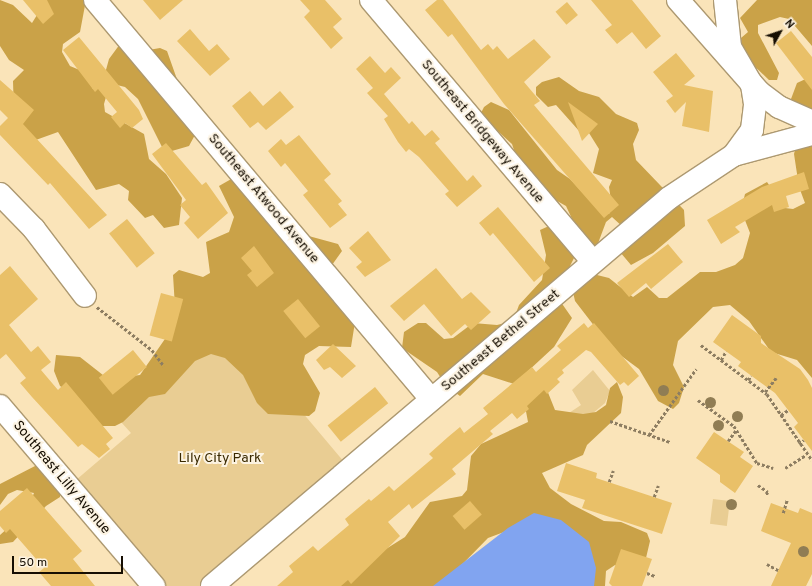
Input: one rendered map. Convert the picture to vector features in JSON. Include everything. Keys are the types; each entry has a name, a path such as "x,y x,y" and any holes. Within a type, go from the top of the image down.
{"street":[{"name":"Southeast Atwood Avenue","path":"95,0 431,399"},
{"name":"Southeast Bridgeway Avenue","path":"372,0 593,262"},
{"path":"678,0 752,85 779,108 812,122"},
{"path":"725,0 730,47 752,85 755,105 752,130 734,155"},
{"name":"Southeast Bethel Street","path":"212,586 669,198 734,155 812,134"},
{"path":"2,201 34,229 85,296"},
{"name":"Southeast Lilly Avenue","path":"0,406 154,586"}],"path":[{"path":"85,296 152,350 164,366"},
{"path":"701,345 765,392 806,455 812,460"},
{"path":"721,360 726,351"},
{"path":"650,435 696,369"},
{"path":"748,380 751,376"},
{"path":"765,392 776,378"},
{"path":"698,400 736,430 757,463 773,468"},
{"path":"781,415 788,410"},
{"path":"610,421 670,442"},
{"path":"728,441 736,430"},
{"path":"799,444 804,440"},
{"path":"785,468 806,455"},
{"path":"609,482 613,471"},
{"path":"654,497 658,486"},
{"path":"758,486 768,492 766,496"},
{"path":"783,513 787,500"},
{"path":"767,564 778,570"},
{"path":"647,573 655,576"}],"green space":[{"name":"Lily City Park","path":"222,317 350,469 212,586 154,586 69,486 131,433 111,411"},
{"path":"593,370 610,391 605,403 579,425 569,413 581,405 572,390"},
{"path":"713,499 730,501 727,526 710,524"}],"shaded area":[{"path":"0,0 13,5 32,23 37,15 33,0 86,0 80,32 63,44 62,52 70,66 82,71 93,89 101,88 109,59 120,44 143,51 160,48 167,51 196,133 189,146 165,153 138,99 125,87 117,85 106,97 104,104 105,112 144,134 149,159 166,174 182,198 179,225 164,228 153,215 145,218 128,200 129,191 119,184 96,190 58,132 33,141 14,116 13,81 24,70 9,60 0,46"},
{"path":"757,0 812,0 812,46 789,19 780,17 758,25 758,33 779,73 777,80 769,80 750,62 742,46 741,38 748,32 740,18"},
{"path":"812,76 812,119 800,114 791,99 797,83"},
{"path":"559,77 579,91 599,97 616,114 637,123 639,130 633,144 636,160 684,210 685,226 653,253 631,265 620,252 624,228 612,217 606,222 597,246 575,256 564,278 558,298 572,318 554,347 514,384 483,374 460,396 446,386 437,372 402,348 404,332 418,323 426,323 444,339 453,338 473,323 497,325 513,321 519,305 542,280 546,255 540,230 549,226 570,228 573,221 566,206 543,193 520,168 512,144 480,115 484,107 491,102 509,110 557,170 570,179 595,206 609,214 612,207 609,187 612,180 593,173 599,149 589,133 580,132 556,105 548,107 536,95 536,87 542,82"},
{"path":"812,138 812,378 797,360 771,352 749,321 730,305 713,307 678,341 673,365 684,387 679,403 673,409 658,401 639,369 612,349 575,301 571,283 593,274 609,278 633,297 647,287 659,298 667,298 700,272 716,272 735,265 743,258 750,233 741,210 745,194 767,182 785,208 793,209 805,203 799,187 794,154 796,146"},
{"path":"233,178 305,235 338,244 342,251 322,279 356,316 351,347 319,346 305,355 303,364 320,393 315,411 309,416 268,414 257,403 243,375 225,358 211,354 195,361 165,394 149,397 123,422 115,426 98,426 75,395 60,386 54,371 56,355 80,357 108,379 140,375 176,323 173,275 179,270 203,277 210,273 206,242 229,232 234,217 219,186"},
{"path":"617,382 623,397 621,413 587,445 583,455 542,473 550,488 571,504 604,521 621,522 647,533 650,541 646,558 623,567 615,565 606,571 605,586 590,586 512,529 488,538 441,586 327,586 405,537 430,502 462,496 467,490 471,456 481,444 528,422 525,406 539,387 547,390 555,410 583,414 596,412 606,405 610,388"},
{"path":"37,465 60,489 60,497 46,506 13,542 0,544 0,535 26,512 34,493 17,490 8,494 0,505 0,484"}],"water":[{"path":"534,513 561,520 589,542 596,568 594,586 433,586 508,528"}],"building":[{"path":"23,0 47,0 54,14 43,24"},
{"path":"143,0 183,0 160,20"},
{"path":"300,0 325,0 342,19 333,27 343,38 331,49 304,17 310,11"},
{"path":"437,0 443,0 481,50 488,44 493,50 497,46 508,59 534,39 551,57 524,82 540,101 534,105 619,205 604,218 504,104 452,34 448,37 425,10"},
{"path":"591,0 632,0 661,36 646,49 632,32 617,44 605,30 612,25"},
{"path":"567,2 578,15 566,25 556,12"},
{"path":"190,29 209,51 217,44 230,59 210,76 177,41"},
{"path":"791,31 812,57 812,90 776,43"},
{"path":"79,37 139,110 143,119 132,128 125,123 120,128 111,117 117,112 98,89 95,92 63,50"},
{"path":"676,53 695,76 684,85 713,91 709,132 682,126 686,102 675,113 666,101 673,96 653,72"},
{"path":"370,56 385,73 391,67 401,78 384,94 409,124 412,121 425,136 432,130 440,139 435,143 467,181 473,175 482,186 457,207 445,194 449,191 419,157 409,149 406,152 398,142 384,119 388,116 367,93 373,88 356,69"},
{"path":"0,80 34,110 23,124 107,215 89,229 50,183 48,185 0,135 0,126 8,118 0,110"},
{"path":"250,91 263,106 280,91 294,107 266,130 258,122 250,128 232,106"},
{"path":"568,102 598,124 582,141"},
{"path":"299,135 331,174 324,180 342,201 338,204 347,215 330,228 303,195 308,191 285,163 281,167 268,151 281,139 286,145"},
{"path":"166,143 202,185 206,182 228,213 198,239 184,223 190,217 180,205 186,200 152,154"},
{"path":"804,172 809,189 786,196 789,207 774,212 772,205 735,227 740,232 721,244 707,220 762,187"},
{"path":"498,207 550,268 534,282 493,233 490,236 479,223"},
{"path":"127,219 155,253 137,268 109,233"},
{"path":"368,231 391,260 365,277 356,267 362,262 349,248"},
{"path":"668,244 683,262 651,289 646,283 629,297 617,283"},
{"path":"254,246 274,273 257,287 247,275 252,271 241,258"},
{"path":"10,266 38,299 9,325 31,352 38,346 51,362 41,370 58,390 66,382 113,438 106,444 110,449 99,458 82,444 78,447 32,397 20,383 26,378 6,354 0,359 0,275"},
{"path":"436,268 462,299 471,292 491,312 471,330 465,324 451,336 424,304 404,321 390,306"},
{"path":"161,293 183,299 172,341 150,336"},
{"path":"298,299 320,326 305,338 283,311"},
{"path":"732,315 761,336 761,343 800,369 808,380 812,388 812,451 794,427 798,423 775,393 738,366 741,362 713,342"},
{"path":"584,323 588,328 594,323 639,376 628,386 624,382 620,385 591,352 586,350 562,370 564,373 557,379 560,382 547,394 544,390 527,406 529,409 517,419 512,413 490,431 493,434 452,469 456,474 412,509 409,504 388,522 400,536 351,584 348,580 341,586 277,586 293,572 289,566 313,546 318,551 349,525 345,519 369,499 371,501 389,486 394,491 433,458 429,454 460,427 464,433 488,414 483,408 532,367 536,372 561,350 557,346"},
{"path":"333,344 356,366 342,378 330,367 324,370 316,360"},
{"path":"133,350 147,367 113,395 99,378"},
{"path":"375,387 388,403 341,442 328,425"},
{"path":"714,432 744,452 740,457 753,466 735,493 720,482 720,475 696,458"},
{"path":"566,463 597,473 596,478 672,503 662,534 582,508 585,500 557,491"},
{"path":"27,488 82,551 73,559 95,586 51,586 39,572 44,568 10,529 6,533 0,526 0,511"},
{"path":"470,501 482,515 464,530 453,516"},
{"path":"771,503 798,513 800,508 812,513 812,574 806,586 771,586 791,543 761,531"},
{"path":"621,549 652,559 642,586 612,586 609,583"}]}
